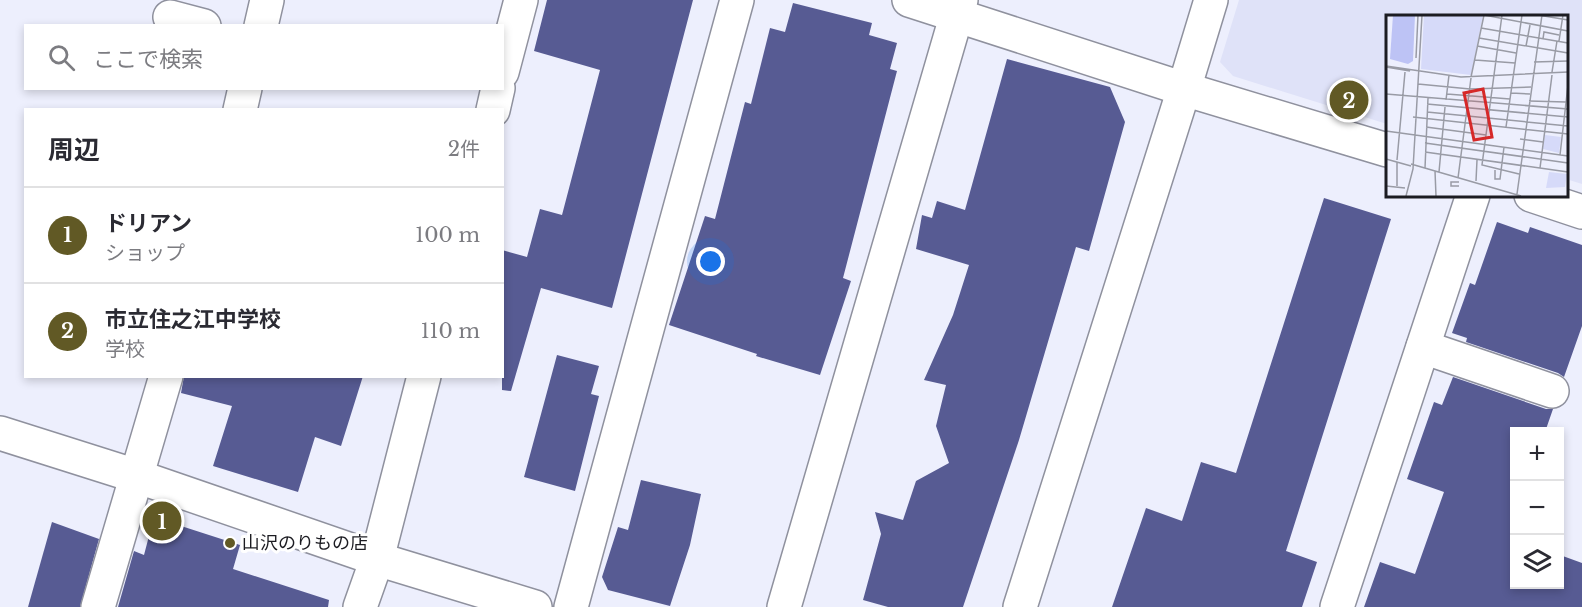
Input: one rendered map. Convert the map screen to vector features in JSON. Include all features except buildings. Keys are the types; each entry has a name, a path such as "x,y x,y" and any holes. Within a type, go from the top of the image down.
{"street":[{"path":"261,24 267,0"},
{"path":"504,64 521,0"},
{"path":"571,607 737,0"},
{"path":"909,0 959,8 1184,89 1386,150"},
{"path":"1020,607 1211,0"},
{"path":"784,607 959,8"},
{"path":"170,18 196,24"},
{"path":"240,108 245,90"},
{"path":"493,108 498,90"},
{"path":"1337,607 1473,196"},
{"path":"1534,196 1582,212"},
{"path":"1423,347 1552,392"},
{"path":"98,607 165,378"},
{"path":"360,607 377,558 423,378"},
{"path":"0,433 136,476 377,558 535,607"}],"shaded area":[{"path":"1239,0 1582,0 1582,184 1567,179 1567,15 1386,15 1386,124 1233,76 1220,62"}],"place":[{"name":"市立住之江中学校","path":"1349,100"},
{"name":"ドリアン","path":"162,521"},
{"name":"山沢のりもの店","path":"230,543"}]}
